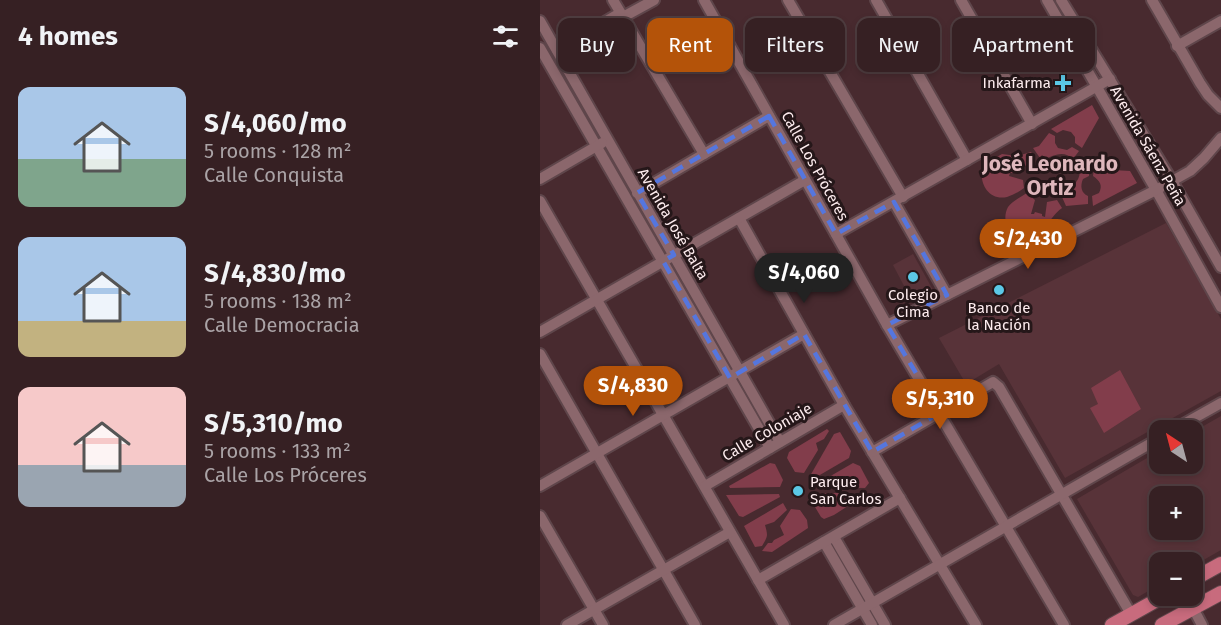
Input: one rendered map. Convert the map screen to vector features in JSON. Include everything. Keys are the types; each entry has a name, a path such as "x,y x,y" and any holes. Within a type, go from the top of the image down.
{"main road":[{"path":"1203,574 1221,564"},
{"path":"1162,625 1221,593"},
{"path":"1112,625 1149,604"}],"street":[{"path":"613,0 704,154"},
{"path":"557,50 654,0"},
{"name":"Calle Los Próceres","path":"704,0 887,325 1064,625"},
{"path":"788,0 898,199 947,295"},
{"path":"876,0 967,160"},
{"path":"961,0 1032,124"},
{"name":"Avenida Sáenz Peña","path":"1047,0 1221,307"},
{"name":"Avenida Sáenz Peña","path":"1061,0 1172,181 1221,267"},
{"path":"1152,0 1177,46 1208,95 1221,108"},
{"name":"Avenida José Balta","path":"540,21 780,442"},
{"path":"1177,46 1221,21"},
{"name":"Avenida José Balta","path":"540,48 770,448"},
{"path":"836,234 1110,80"},
{"path":"637,193 769,116"},
{"path":"887,325 1190,171 1221,138"},
{"path":"540,179 607,141"},
{"path":"540,332 805,180"},
{"path":"540,201 784,625"},
{"path":"739,218 844,405 976,625"},
{"path":"540,486 804,334"},
{"path":"540,354 695,625"},
{"path":"872,452 993,382 999,387 1131,614"},
{"path":"1191,420 1221,403"},
{"name":"Calle Coloniaje","path":"705,486 844,405"},
{"path":"834,625 1149,444"},
{"path":"758,580 900,498"},
{"path":"540,516 603,625"},
{"path":"567,625 730,532"},
{"path":"829,539 867,606 885,625"},
{"path":"867,606 872,625"},
{"path":"1193,608 1202,625"}],"highlighted area":[{"path":"769,116 836,234 894,202 947,295 887,325 940,413 872,452 804,334 730,378 663,261 674,255 637,193"}],"shaded area":[{"path":"1092,105 1099,118 1082,148 1075,143 1075,137 1071,132 1063,130 1057,133 1051,129"},
{"path":"1049,133 1055,136 1058,148 1067,150 1072,147 1079,151 1073,159 1063,154 1046,159 1042,155 1040,158 1033,148 1039,146"},
{"path":"1031,152 1035,158 1027,166 1014,162 1013,173 1009,176 1023,180 1024,188 1007,197 994,196 989,193 983,183 983,165 1002,154 1017,156"},
{"path":"1079,167 1089,168 1089,176 1083,179 1081,187 1088,196 1088,204 1066,206 1062,197 1067,195 1064,191 1078,179"},
{"path":"1094,169 1130,171 1137,183 1093,206 1092,196 1099,193 1101,188 1099,181 1093,176"},
{"path":"1027,193 1035,200 1031,214 1035,212 1045,217 1047,202 1057,200 1062,208 1039,234 1022,241 1012,235 1005,219 1008,207"},
{"path":"1166,223 1221,319 1221,391 1169,420 1149,420 1149,431 1065,478 999,364 966,384 939,338"},
{"name":"Colegio Cima","path":"913,254 933,290 912,301 893,265"},
{"path":"1120,370 1141,409 1104,433 1090,408 1098,404 1091,388"},
{"path":"1221,416 1221,550 1203,560 1203,552 1149,552 1149,591 1138,597 1133,595 1077,499 1149,457 1149,474 1203,474 1203,426"},
{"path":"827,429 829,431 824,439 816,443 818,450 804,473 795,472 787,458 789,452"},
{"path":"840,432 851,451 849,458 813,479 810,476 834,434"},
{"path":"770,463 775,464 783,480 780,487 730,488 729,486"},
{"path":"853,463 860,466 869,483 865,488 816,487 815,485"},
{"path":"816,493 838,493 848,498 854,494 865,495 824,519 812,502"},
{"path":"779,494 780,497 743,517 739,516 726,495"},
{"path":"783,503 787,510 774,522 765,525 767,534 765,540 762,546 755,547 744,526"},
{"path":"791,509 800,510 807,520 808,528 772,552 762,551 768,543 784,535 780,526"}],"place":[{"name":"Inkafarma","path":"1063,83"},
{"name":"Colegio Cima","path":"913,277"},
{"name":"Banco de la Nación","path":"999,290"},
{"name":"Parque San Carlos","path":"798,491"}],"district":[{"name":"José Leonardo Ortiz","path":"1050,176"}]}
